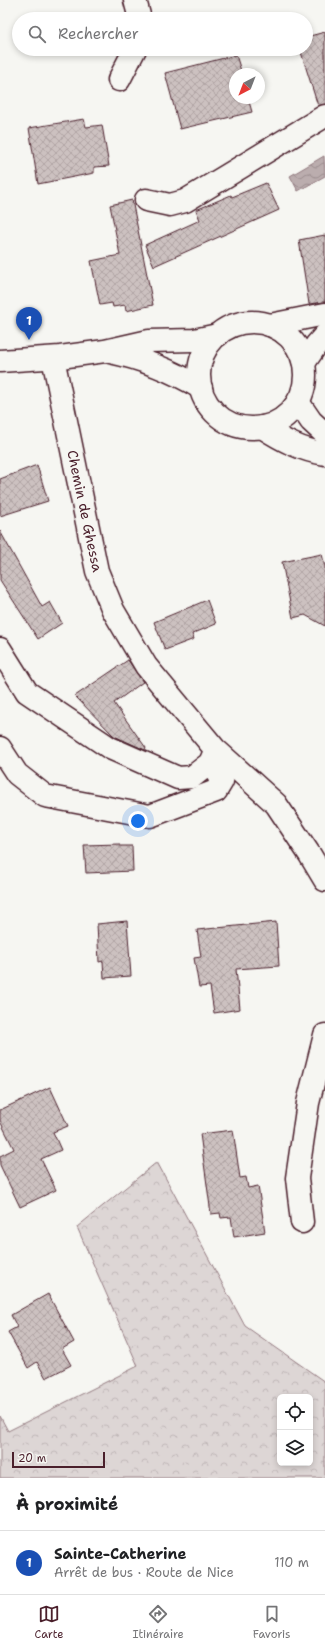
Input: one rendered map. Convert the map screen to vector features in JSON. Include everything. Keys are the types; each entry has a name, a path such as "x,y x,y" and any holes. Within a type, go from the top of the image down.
{"main road":[{"path":"135,0 138,12"},
{"path":"119,80 131,56"},
{"path":"146,200 170,205 185,201 325,116"},
{"path":"270,326 325,314"},
{"path":"256,322 270,326 282,331 300,350 306,377 304,390 298,402 288,414 276,422 262,427 246,428 231,424 218,415 207,403 201,388 199,373 202,359 208,346 218,335 230,327 243,323 256,322"},
{"path":"0,361 53,358 105,351 149,340 194,340 218,335"},
{"path":"304,363 316,344 325,335"},
{"path":"105,351 150,362 181,376 201,388"},
{"name":"Chemin de Ghessa","path":"53,358 97,571 113,610 146,666 212,756"},
{"path":"298,402 311,421 325,434"},
{"path":"262,427 285,442 308,451 325,454"},
{"path":"0,649 27,692 110,748 178,778 192,777 212,756"},
{"path":"0,748 8,770 45,796 150,816 216,792 222,781 212,756"},
{"path":"212,756 276,804 325,880"},
{"path":"302,1222 297,1178 308,1103 325,1035"}],"green space":[{"path":"157,1162 245,1326 325,1382 325,1478 0,1478 0,1416 8,1431 138,1366 77,1227"}],"water":[{"path":"324,156 325,176 298,191 290,176"}],"building":[{"path":"325,32 325,104 318,106 302,56 313,56 313,35"},
{"path":"236,56 240,68 229,68 229,104 250,104 252,112 180,129 165,73"},
{"path":"84,119 86,127 102,125 109,166 94,167 94,173 38,184 29,128"},
{"path":"266,183 279,210 154,266 145,245 200,220 196,210 231,195 232,197"},
{"path":"132,200 153,305 126,311 125,305 113,307 112,303 100,305 91,261 120,255 110,205"},
{"path":"325,235 325,302 309,304 299,240"},
{"path":"37,465 48,501 0,516 0,479"},
{"path":"0,531 42,607 50,602 62,623 38,639 0,580"},
{"path":"322,554 325,567 325,626 305,615 293,618 282,562"},
{"path":"207,600 216,624 192,634 194,639 165,650 154,622"},
{"path":"128,660 143,682 114,703 146,748 145,750 114,736 75,696"},
{"path":"119,844 119,846 132,846 133,871 86,873 84,845"},
{"path":"127,921 131,976 104,978 103,961 99,962 97,924"},
{"path":"276,922 279,966 236,969 240,1009 214,1013 210,986 199,987 194,958 201,957 197,930"},
{"path":"50,1087 68,1126 53,1132 61,1150 41,1159 56,1190 20,1207 0,1165 0,1156 14,1149 0,1121 0,1110"},
{"path":"233,1130 240,1178 246,1177 248,1188 258,1186 265,1232 234,1237 231,1217 221,1218 220,1213 211,1214 200,1134"},
{"path":"48,1294 74,1342 62,1349 71,1365 46,1378 37,1362 28,1368 8,1332 17,1327 11,1315"}],"place":[{"name":"Sainte-Catherine","path":"29,340"}]}
